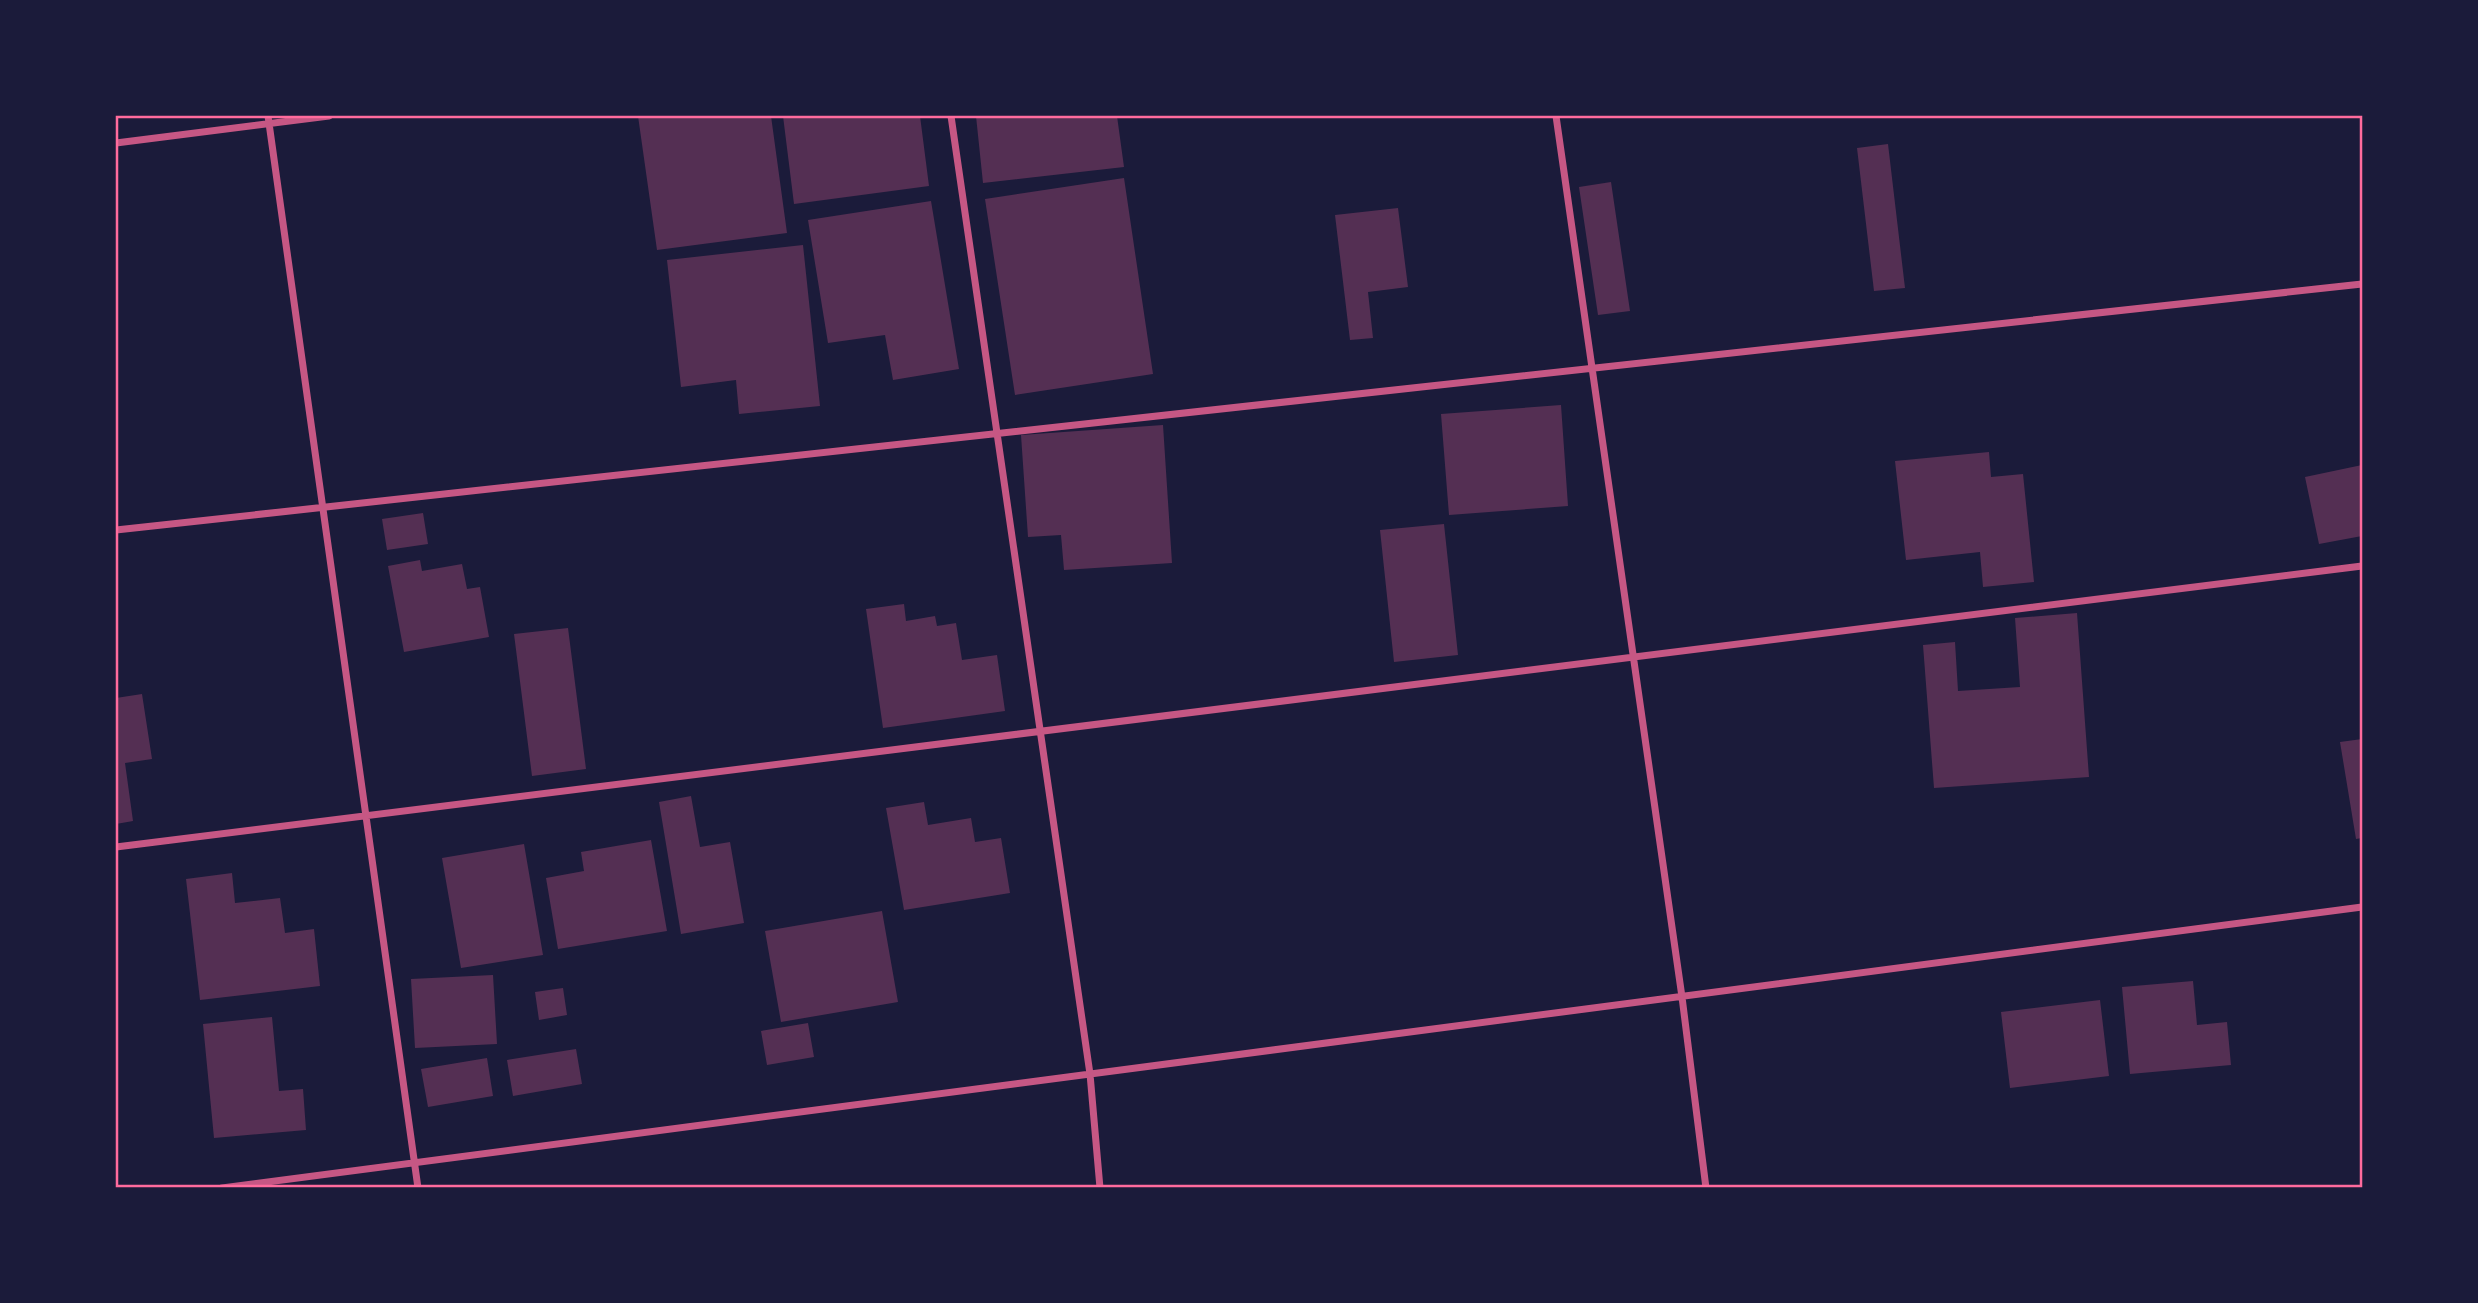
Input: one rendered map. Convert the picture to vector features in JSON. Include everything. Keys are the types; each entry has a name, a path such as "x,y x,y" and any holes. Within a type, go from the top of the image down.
{"street":[{"path":"116,143 268,119 329,116"},
{"path":"951,116 1090,1074 1100,1188"},
{"path":"1556,116 1682,997 1706,1188"},
{"path":"268,119 418,1188"},
{"path":"116,530 2362,284"},
{"path":"116,847 2362,566"},
{"path":"222,1188 2362,907"}],"building":[{"path":"638,116 771,116 787,233 657,250"},
{"path":"783,116 920,116 929,186 794,204"},
{"path":"976,116 1117,116 1124,167 983,183"},
{"path":"1888,144 1905,288 1874,291 1857,148"},
{"path":"1124,178 1153,374 1015,395 985,199"},
{"path":"1611,182 1630,311 1598,315 1579,187"},
{"path":"931,201 959,369 893,380 885,335 828,343 808,220"},
{"path":"1398,208 1408,287 1368,292 1373,338 1350,340 1335,215"},
{"path":"803,245 820,406 739,414 736,380 681,387 667,260"},
{"path":"1561,405 1568,506 1449,515 1441,414"},
{"path":"1163,425 1172,563 1064,570 1061,535 1028,537 1021,435"},
{"path":"1989,452 1991,477 2023,474 2034,582 1983,587 1980,552 1906,560 1895,461"},
{"path":"2362,465 2362,536 2319,544 2305,477"},
{"path":"423,513 428,544 387,550 382,519"},
{"path":"1444,524 1458,655 1394,662 1380,530"},
{"path":"420,560 422,571 462,564 467,589 480,587 489,637 404,652 388,566"},
{"path":"904,604 906,621 935,616 937,626 956,623 962,660 997,655 1005,711 883,728 866,609"},
{"path":"2077,613 2089,777 1934,788 1923,645 1955,642 1958,691 2020,687 2015,618"},
{"path":"568,628 586,769 532,776 514,634"},
{"path":"142,694 152,759 125,763 133,821 116,824 116,698"},
{"path":"2362,739 2362,838 2356,839 2340,742"},
{"path":"691,796 700,847 730,842 744,923 681,934 659,802"},
{"path":"924,802 928,825 971,818 975,842 1001,838 1010,893 904,910 886,808"},
{"path":"651,840 667,931 558,949 546,878 584,871 581,852"},
{"path":"524,844 543,955 461,968 442,858"},
{"path":"232,873 235,903 280,898 285,933 314,929 320,986 200,1000 186,879"},
{"path":"882,911 898,1002 781,1022 765,931"},
{"path":"493,975 497,1044 415,1048 411,979"},
{"path":"2193,981 2197,1025 2227,1022 2231,1065 2130,1074 2122,987"},
{"path":"563,988 567,1015 539,1020 535,992"},
{"path":"2100,1000 2109,1076 2010,1088 2001,1012"},
{"path":"272,1017 279,1091 303,1089 306,1130 214,1138 203,1024"},
{"path":"808,1023 814,1057 767,1065 761,1031"},
{"path":"576,1049 582,1084 513,1096 507,1060"},
{"path":"487,1058 493,1096 428,1107 421,1069"}]}
